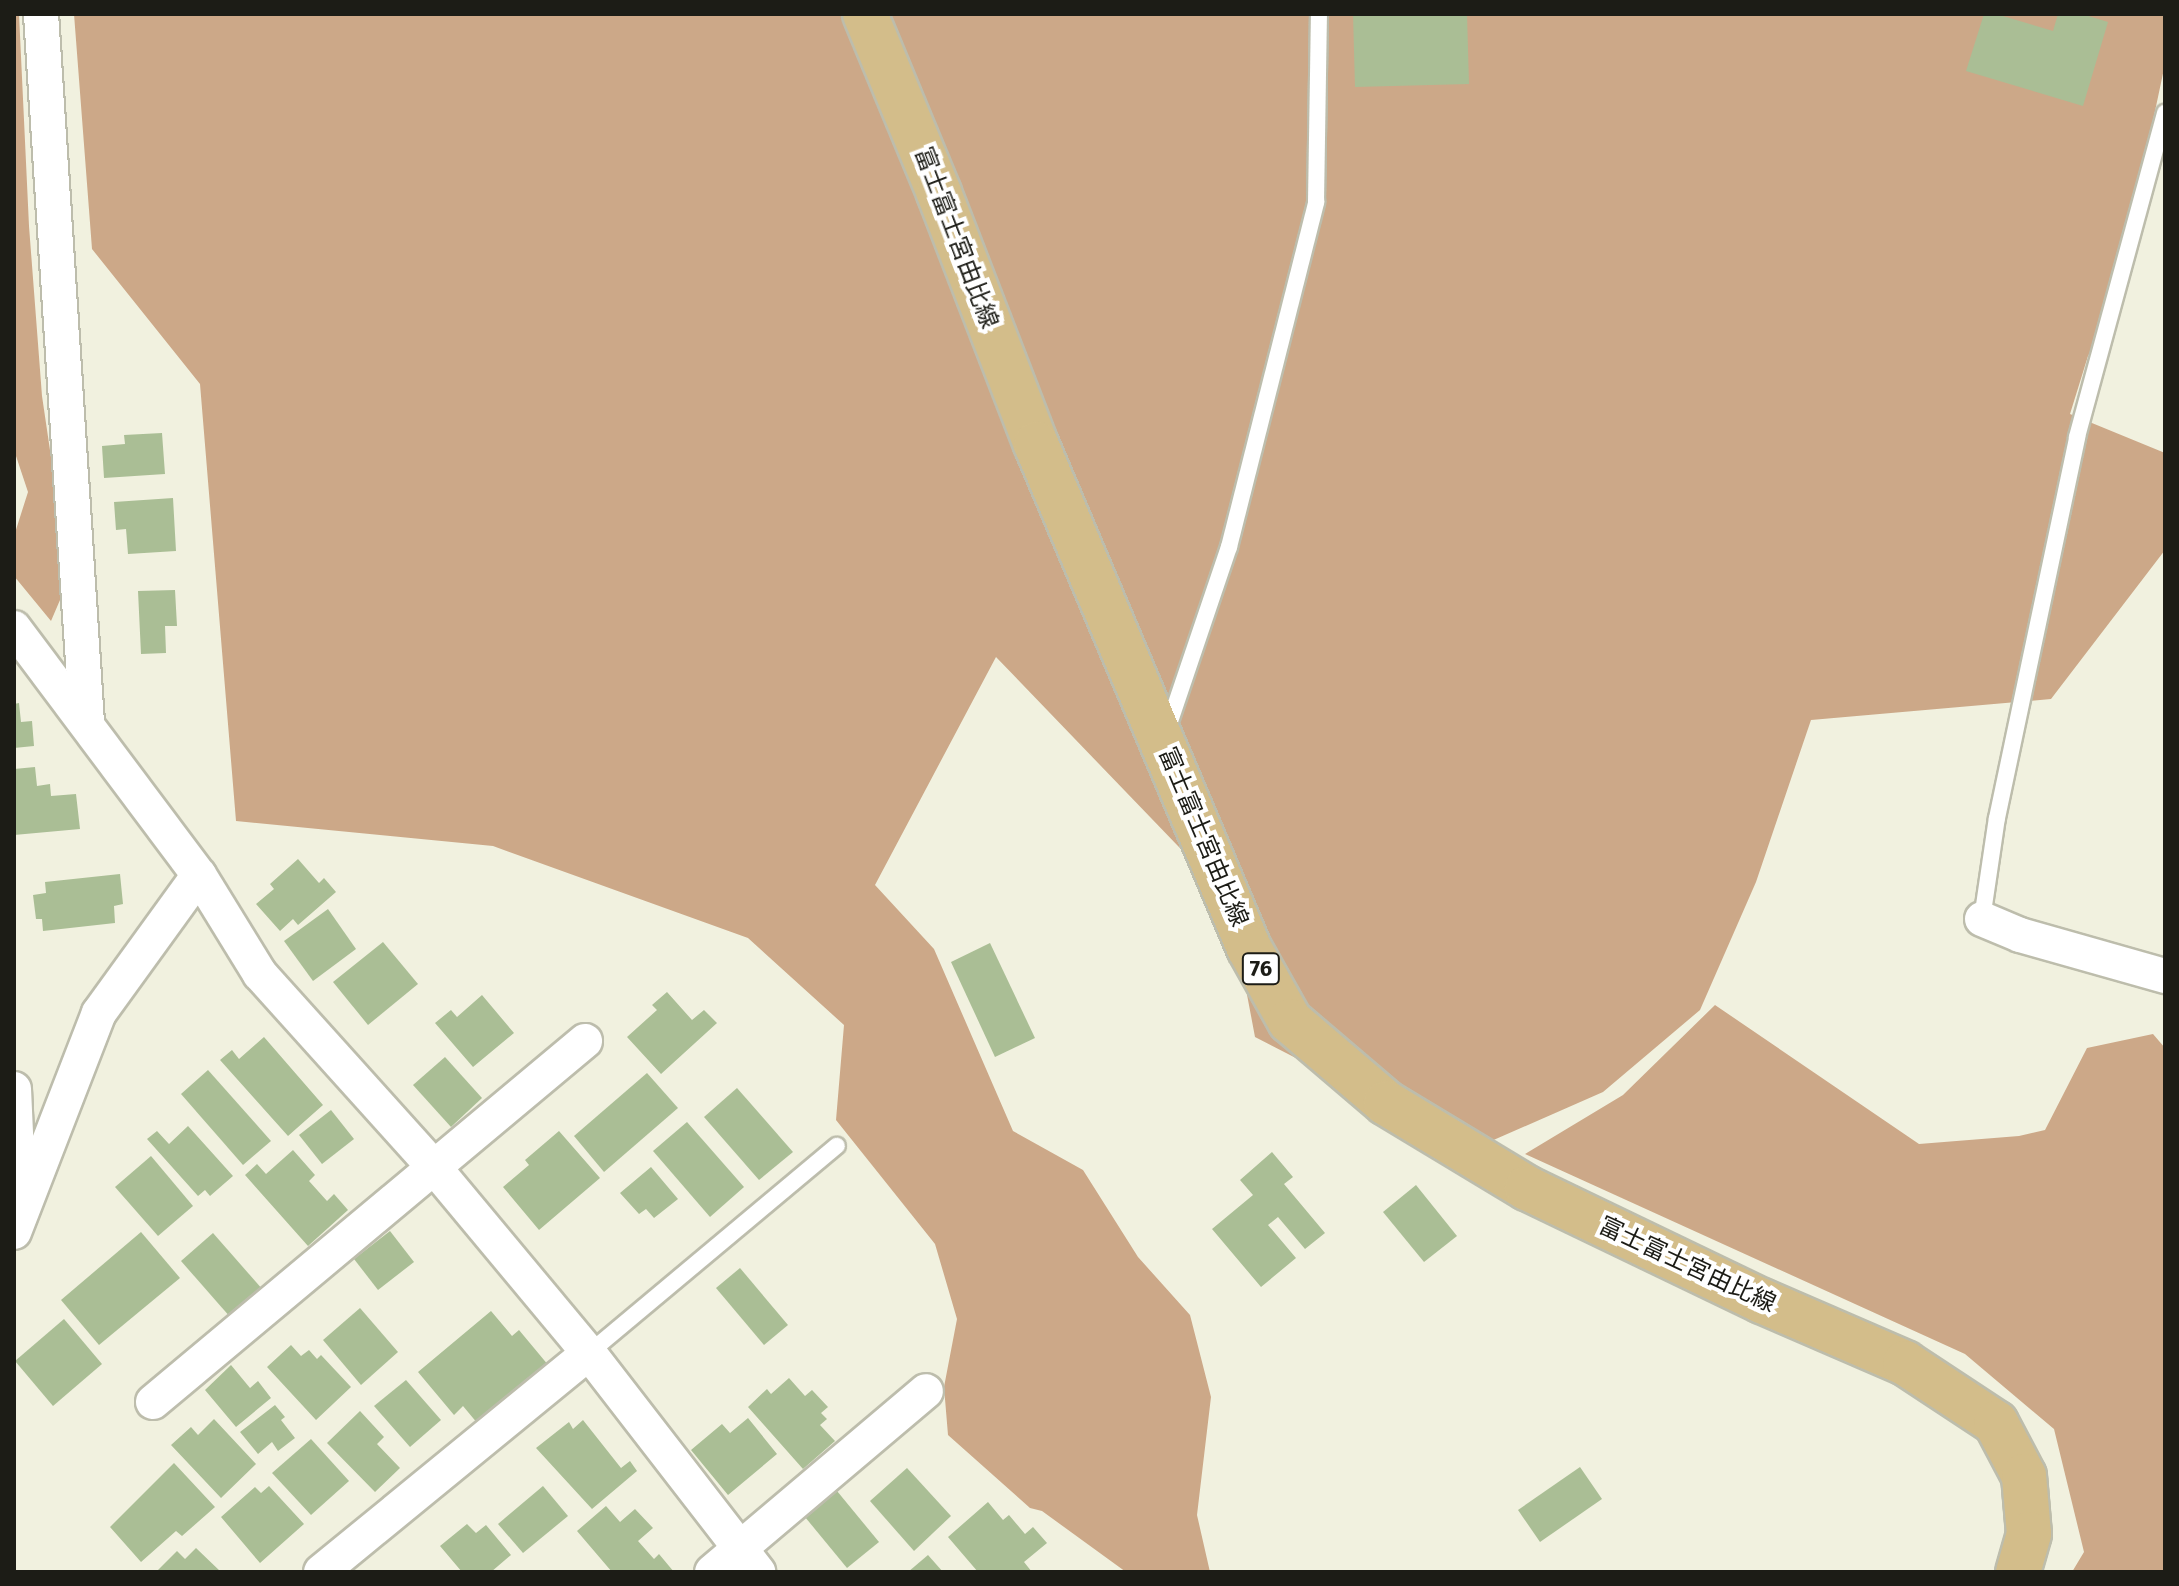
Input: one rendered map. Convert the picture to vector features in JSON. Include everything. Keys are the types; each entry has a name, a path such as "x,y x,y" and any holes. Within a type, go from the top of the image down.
{"main road":[{"name":"富士富士宮由比線","path":"865,14 939,193 1036,444 1249,948 1290,1021 1386,1103 1527,1188 1762,1301 1905,1363 1996,1423 2024,1476 2029,1534 2018,1572"}],"street":[{"path":"41,14 87,724"},
{"path":"14,628 199,875 260,974 433,1166 589,1353 748,1561"},
{"path":"17,1223 99,1013 199,875"},
{"path":"1982,919 2020,935 2165,976"},
{"path":"153,1402 585,1041"},
{"path":"14,1089 17,1223"},
{"path":"321,1572 589,1353"},
{"path":"712,1572 748,1561 926,1391"}],"lane":[{"path":"1162,742 1229,547 1316,202 1319,14"},
{"path":"1982,919 1997,818 2077,437 2165,113"},
{"path":"589,1353 837,1146"}],"shaded area":[{"path":"14,14 19,14 29,226 42,396 69,579 51,621 14,576 14,536 28,492 14,450"},
{"path":"74,14 2165,14 2165,64 2112,314 2088,356 2070,414 2165,453 2165,550 2051,699 1811,720 1756,882 1700,1010 1603,1092 1473,1149 1255,1037 1229,899 996,657 875,885 934,949 1013,1131 1083,1170 1138,1257 1190,1315 1211,1397 1197,1515 1210,1572 1126,1572 1042,1511 1030,1508 948,1435 944,1387 957,1319 935,1244 836,1120 844,1025 748,938 493,846 236,821 200,384 92,249"},
{"path":"1715,1005 1919,1144 2019,1136 2045,1130 2087,1048 2153,1034 2165,1048 2165,1572 2072,1572 2084,1552 2054,1429 1965,1354 1525,1154 1623,1095"}],"building":[{"path":"1353,14 1467,14 1469,84 1355,87"},
{"path":"1984,14 1996,14 2053,31 2058,14 2082,14 2108,22 2083,106 1966,71"},
{"path":"162,433 165,474 104,478 102,446 125,444 124,435"},
{"path":"173,498 176,551 128,554 126,529 116,530 114,502"},
{"path":"175,590 177,626 165,626 166,653 141,654 138,591"},
{"path":"19,703 21,722 32,721 34,746 14,748 14,704"},
{"path":"35,767 37,786 50,784 51,796 76,794 80,829 14,835 14,769"},
{"path":"298,859 319,883 324,878 336,892 298,925 293,919 280,931 256,904 274,889 270,884"},
{"path":"120,874 123,904 114,906 115,923 43,931 42,919 36,919 33,895 46,893 45,882"},
{"path":"328,909 356,949 313,981 284,941"},
{"path":"383,942 418,984 368,1025 333,982"},
{"path":"990,943 1035,1038 995,1057 951,962"},
{"path":"667,992 692,1020 704,1010 717,1023 661,1074 627,1037 657,1010 652,1005"},
{"path":"482,995 514,1033 473,1067 435,1023 451,1010 457,1017"},
{"path":"264,1037 323,1105 288,1136 220,1060 232,1050 239,1059"},
{"path":"445,1057 482,1098 451,1127 413,1085"},
{"path":"208,1070 271,1141 243,1165 181,1094"},
{"path":"647,1073 678,1108 604,1172 574,1136"},
{"path":"737,1088 793,1152 759,1180 704,1117"},
{"path":"331,1110 354,1139 322,1164 299,1135"},
{"path":"687,1122 744,1187 710,1217 653,1151"},
{"path":"188,1126 233,1176 210,1196 205,1190 198,1196 147,1139 157,1131 169,1144"},
{"path":"559,1131 600,1178 539,1230 503,1187 529,1165 525,1160"},
{"path":"293,1150 315,1175 309,1181 327,1201 334,1194 348,1210 308,1246 245,1175 257,1164 266,1174"},
{"path":"1272,1152 1293,1177 1284,1184 1325,1233 1305,1249 1278,1217 1268,1225 1296,1258 1261,1287 1212,1229 1253,1195 1240,1180"},
{"path":"151,1156 193,1206 158,1236 115,1187"},
{"path":"651,1167 678,1199 654,1218 646,1209 639,1214 620,1193"},
{"path":"1416,1185 1457,1236 1424,1262 1383,1212"},
{"path":"390,1231 414,1262 378,1290 354,1259"},
{"path":"141,1232 180,1278 99,1345 61,1300"},
{"path":"213,1233 263,1290 231,1318 181,1261"},
{"path":"740,1268 788,1325 764,1345 716,1288"},
{"path":"360,1308 398,1352 361,1385 323,1340"},
{"path":"491,1311 512,1336 519,1330 549,1366 478,1424 463,1406 454,1415 418,1372"},
{"path":"64,1319 102,1364 53,1406 15,1361"},
{"path":"291,1345 301,1356 309,1350 317,1359 321,1355 351,1387 316,1420 267,1367"},
{"path":"231,1365 250,1388 258,1381 271,1398 236,1427 205,1390"},
{"path":"789,1378 805,1396 812,1390 828,1407 821,1413 827,1419 820,1425 835,1441 803,1469 748,1407 767,1389 771,1394"},
{"path":"406,1380 441,1420 410,1447 374,1406"},
{"path":"275,1405 285,1417 281,1420 295,1438 278,1451 272,1442 258,1454 240,1432"},
{"path":"360,1411 384,1437 377,1444 400,1468 375,1492 327,1443"},
{"path":"748,1418 777,1454 728,1495 691,1450 722,1424 730,1433"},
{"path":"214,1419 256,1464 221,1498 171,1445 191,1427 198,1435"},
{"path":"583,1420 621,1468 630,1461 637,1471 592,1509 536,1448 569,1422 573,1429"},
{"path":"311,1439 349,1481 311,1515 272,1473"},
{"path":"174,1463 215,1507 182,1536 176,1531 141,1562 110,1527"},
{"path":"1580,1467 1602,1499 1540,1542 1518,1510"},
{"path":"907,1468 951,1516 914,1551 870,1501"},
{"path":"269,1486 304,1524 260,1563 221,1517 255,1487 261,1493"},
{"path":"543,1486 568,1516 523,1553 498,1524"},
{"path":"837,1491 879,1542 847,1568 805,1517"},
{"path":"988,1502 1003,1520 1009,1515 1025,1534 1033,1527 1047,1543 1024,1562 1032,1572 978,1572 948,1537"},
{"path":"606,1506 620,1522 635,1509 653,1528 638,1541 654,1559 659,1554 674,1572 612,1572 577,1531"},
{"path":"467,1524 476,1533 486,1525 511,1555 491,1572 462,1572 440,1546"},
{"path":"196,1548 221,1572 156,1572 177,1551 185,1559"},
{"path":"928,1555 943,1572 908,1572"}]}
